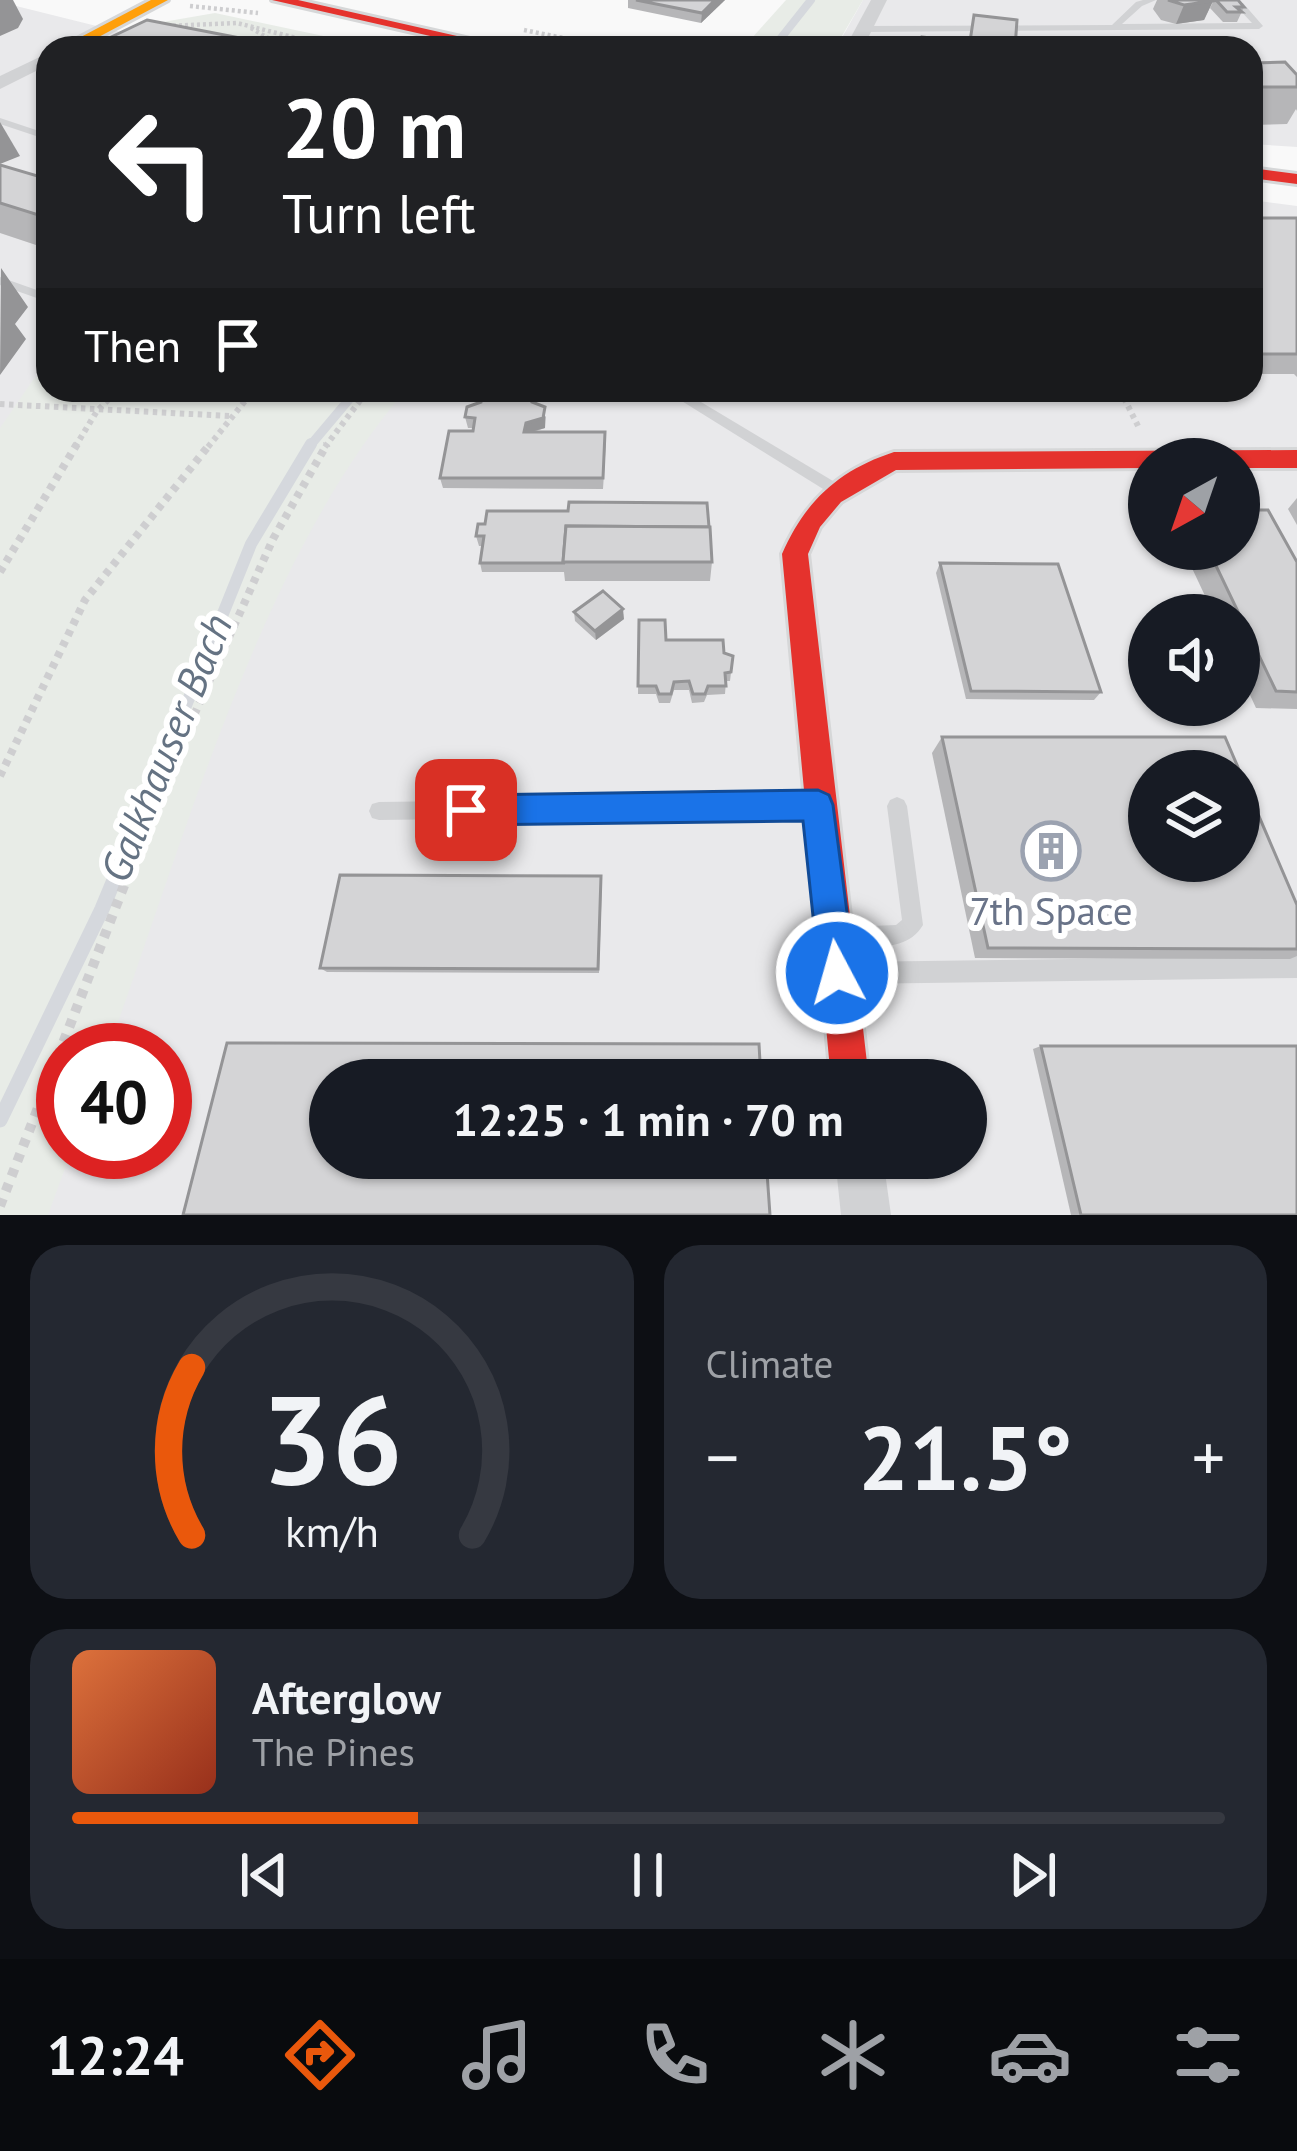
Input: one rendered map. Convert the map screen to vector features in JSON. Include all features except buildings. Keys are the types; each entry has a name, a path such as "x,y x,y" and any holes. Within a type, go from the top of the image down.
{"street":[{"path":"90,36 161,0"},
{"path":"279,0 447,36"},
{"path":"859,36 879,0"},
{"path":"0,83 36,64"},
{"path":"1263,174 1297,178"},
{"path":"847,1059 795,554 807,516 833,488 895,461 1297,459"},
{"path":"862,1179 866,1215"}],"lane":[{"path":"1115,26 1152,0"},
{"path":"862,29 1259,26 1240,5 1192,0"},
{"path":"0,121 36,132"},
{"path":"0,131 15,125"},
{"path":"0,280 36,294"},
{"path":"691,402 833,488"},
{"path":"379,812 818,805"},
{"path":"833,937 899,935 913,926 897,806"},
{"path":"837,973 1297,967"}],"path":[{"path":"120,20 148,27 218,21 290,36"},
{"path":"248,25 258,36"},
{"path":"0,572 106,402"},
{"path":"0,776 85,600 243,402"},
{"path":"0,1206 173,754 298,493 334,429 358,402"},
{"path":"0,404 231,416"}],"shaded area":[{"path":"786,0 863,0 842,36 754,36"},
{"path":"863,0 1297,0 1297,147 1263,145 1263,36 843,36"},
{"path":"0,2 137,36 36,36 36,402 1263,402 1263,202 1297,206 1297,1215 0,1215"},
{"path":"215,13 323,36 172,36 157,23"},
{"path":"36,378 36,402 397,402 355,457 309,534 268,617 197,794 117,1023 36,1023 36,1179 61,1179 48,1215 0,1215 0,428"}],"waterway":[{"name":"Galkhauser Bach","path":"782,36 811,0"},
{"name":"Galkhauser Bach","path":"310,446 347,402"},
{"name":"Galkhauser Bach","path":"156,780 251,544 310,446"},
{"name":"Galkhauser Bach","path":"0,1120 102,909 157,777"}],"traffic: slow":[{"path":"90,36 161,0"}],"traffic: jam":[{"path":"279,0 447,36"},
{"path":"1263,175 1297,179"},
{"path":"848,1059 795,554 811,520 845,485 894,461 1297,459"}],"place":[{"name":"7th Space","path":"1051,851"}],"route":[{"path":"466,810 818,805 837,973"}]}
